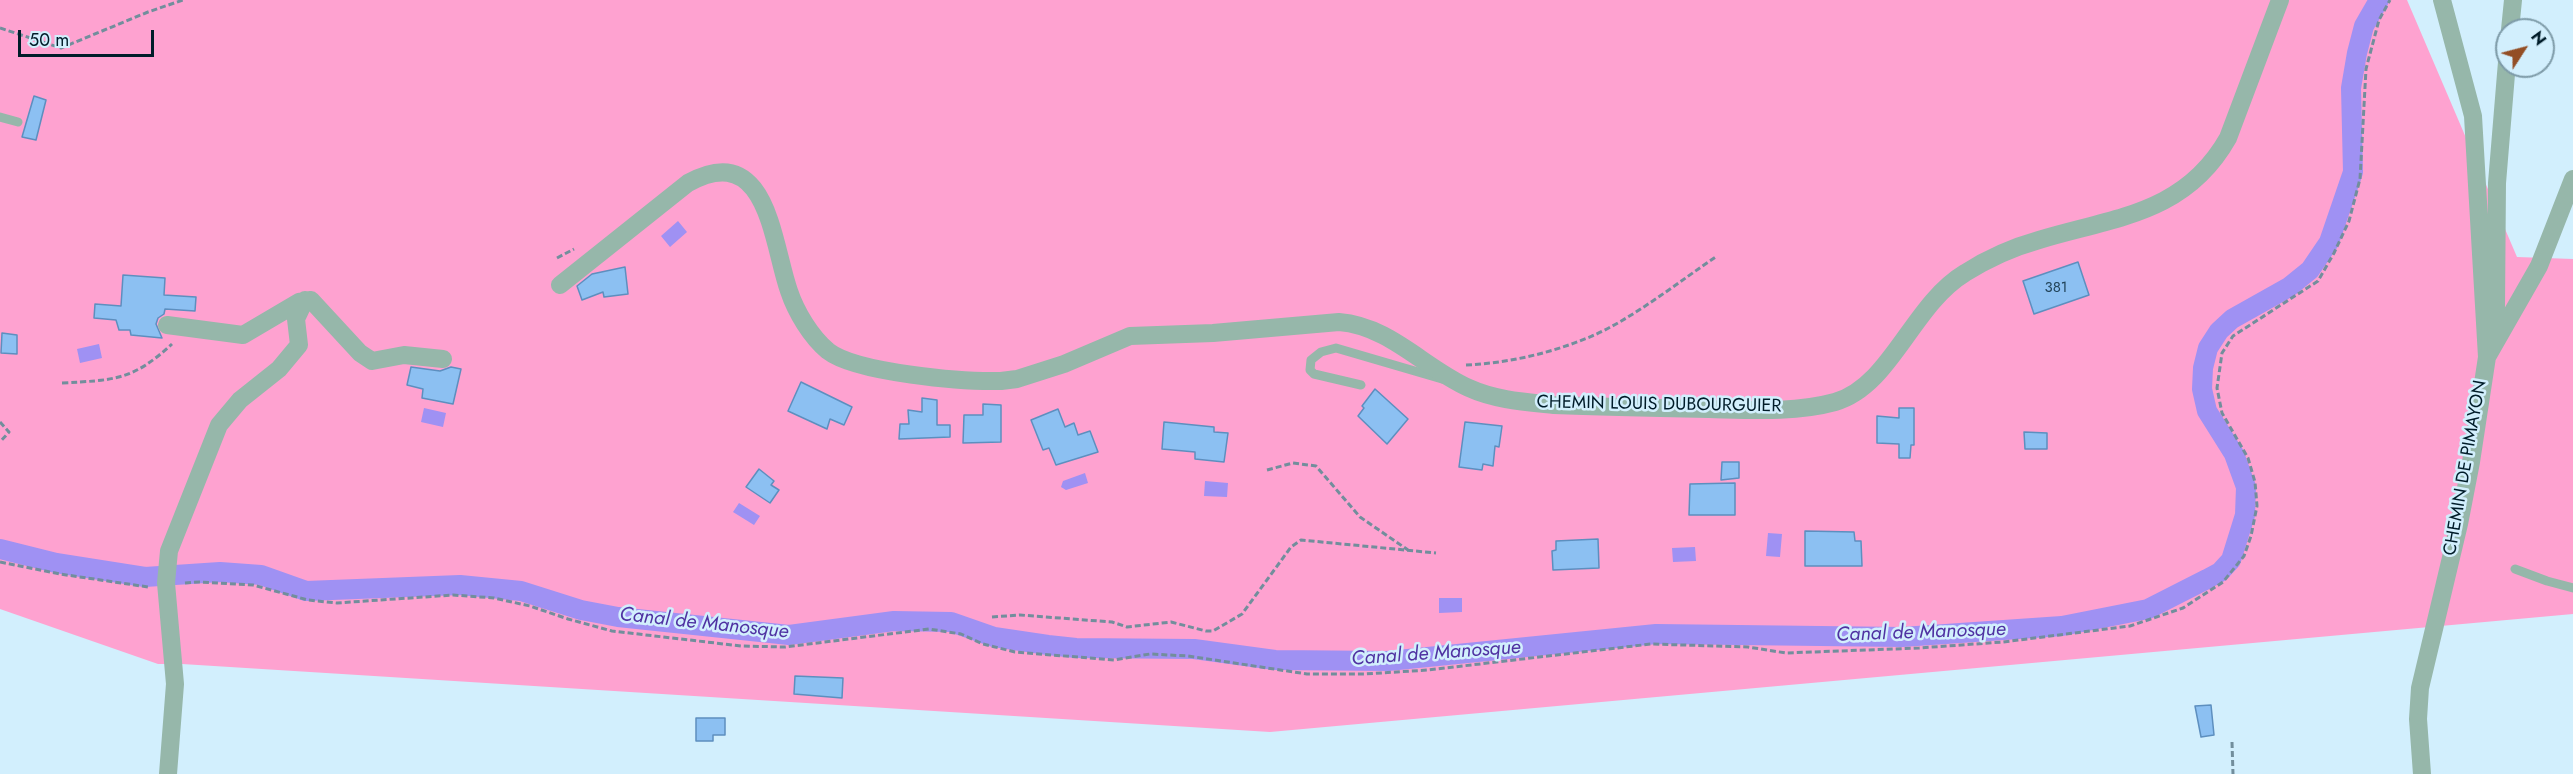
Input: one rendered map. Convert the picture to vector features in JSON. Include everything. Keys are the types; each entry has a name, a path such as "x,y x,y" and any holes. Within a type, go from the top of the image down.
{"street":[{"name":"CHEMIN LOUIS DUBOURGUIER","path":"560,285 688,183 709,174 726,172 748,183 760,199 774,231 789,294 807,327 829,352 854,365 973,380 1001,381 1056,366 1130,336 1213,333 1340,321 1371,328 1459,383 1484,393 1554,405 1784,409 1820,405 1851,396 1879,373 1918,318 1949,284 1965,273 2031,242 2128,217 2159,205 2204,171 2228,138 2280,0"},
{"path":"2442,0 2472,116 2476,141 2487,357"},
{"path":"2511,18 2513,0"},
{"path":"2487,357 2496,306 2497,183 2506,78"},
{"name":"CHEMIN DE PIMAYON","path":"2422,774 2418,719 2420,688 2467,483 2487,357 2539,266 2573,179"},
{"path":"168,774 175,684 166,563 181,517 219,424 240,400 279,369 295,351 300,340 297,316 304,300"},
{"path":"166,325 243,335 304,300 316,303 360,353 372,361 404,355 443,359"}],"lane":[{"path":"0,117 18,122"},
{"path":"1361,385 1314,374 1310,370 1311,360 1328,349 1344,350 1426,376 1459,383"},
{"path":"2515,569 2573,588"}],"path":[{"path":"0,28 61,48 183,0"},
{"path":"0,562 139,586 199,582 244,584 308,600 337,603 453,595 494,598 530,606 568,620 612,631 741,646 786,647 929,629 961,634 983,644 1015,652 1114,660 1150,654 1188,657 1307,674 1364,674 1428,670 1651,644 1748,647 1786,653 2003,642 2130,626 2183,608 2223,582 2244,556 2257,506 2255,482 2248,458 2222,413 2217,388 2222,353 2233,336 2318,281 2334,253 2349,221 2360,178 2366,69 2379,20 2390,0"},
{"path":"1441,372 1464,365 1492,364 1524,358 1594,336 1717,256"},
{"path":"62,383 113,380 130,375 152,363 183,335 200,329"},
{"path":"0,422 9,432 0,442"},
{"path":"1267,470 1293,463 1316,466 1360,517 1409,551"},
{"path":"993,617 1020,615 1112,622 1127,627 1172,621 1206,632 1214,631 1242,614 1291,547 1301,540 1436,553"},
{"path":"2232,742 2233,774"}],"shaded area":[{"path":"0,0 2407,0 2517,257 2573,259 2573,614 1270,732 158,664 0,609"},
{"path":"678,221 687,232 670,247 661,236"},
{"path":"99,344 102,358 80,363 77,349"},
{"path":"424,408 446,413 443,427 421,422"},
{"path":"1085,473 1088,483 1066,490 1061,487 1063,481"},
{"path":"1205,481 1228,483 1227,497 1204,496"},
{"path":"739,503 760,516 754,525 733,512"},
{"path":"1768,533 1782,534 1780,557 1766,556"},
{"path":"1695,547 1696,561 1673,562 1672,548"},
{"path":"1439,598 1462,598 1462,612 1439,613"}],"building":[{"path":"34,96 46,100 36,140 22,137"},
{"path":"2078,262 2089,295 2034,314 2023,281"},
{"path":"625,267 628,294 604,297 603,292 582,300 577,286 592,274"},
{"path":"123,275 165,278 164,295 196,297 195,311 165,309 156,324 162,338 131,335 130,330 119,330 116,320 94,318 95,304 121,306"},
{"path":"2,333 17,335 17,354 1,353"},
{"path":"411,367 440,371 451,367 461,369 453,404 422,398 423,389 407,385"},
{"path":"801,382 852,407 844,425 830,419 827,429 788,411"},
{"path":"1375,389 1408,419 1387,444 1358,416 1364,408 1362,406"},
{"path":"922,398 937,400 937,425 950,425 950,437 899,439 900,424 909,424 908,410 922,412"},
{"path":"983,404 1001,405 1001,442 963,443 964,415 983,415"},
{"path":"1899,408 1914,408 1914,445 1911,445 1910,458 1899,458 1899,444 1877,443 1877,416 1899,418"},
{"path":"1058,409 1065,427 1074,423 1078,435 1090,431 1098,452 1056,465 1049,448 1043,450 1031,420"},
{"path":"1164,422 1214,427 1214,432 1228,433 1224,462 1195,459 1195,452 1162,449"},
{"path":"1465,422 1502,426 1499,447 1495,446 1493,466 1483,464 1482,470 1459,467"},
{"path":"2024,432 2047,433 2047,449 2025,449"},
{"path":"1722,462 1739,462 1739,478 1721,480"},
{"path":"759,469 774,481 771,485 779,490 770,503 746,487"},
{"path":"1735,483 1735,515 1689,515 1690,484"},
{"path":"1805,531 1854,532 1855,541 1861,541 1862,566 1805,566"},
{"path":"1598,539 1599,568 1553,570 1552,551 1556,550 1556,541"},
{"path":"795,676 843,678 842,698 794,694"},
{"path":"2211,705 2214,735 2201,737 2195,706"},
{"path":"696,718 725,718 725,735 713,735 713,741 696,741"}],"waterway":[{"name":"Canal de Manosque","path":"0,549 56,563 145,577 220,572 261,575 306,591 460,585 521,591 581,610 618,617 789,635 894,621 951,622 994,637 1048,645 1076,648 1194,649 1275,660 1388,661 1656,634 1902,637 2062,626 2148,609 2220,572 2231,560 2245,515 2246,487 2234,454 2207,411 2202,389 2203,368 2208,348 2219,331 2232,319 2289,287 2310,270 2329,242 2353,172 2351,88 2357,53 2364,26 2379,0"}]}
